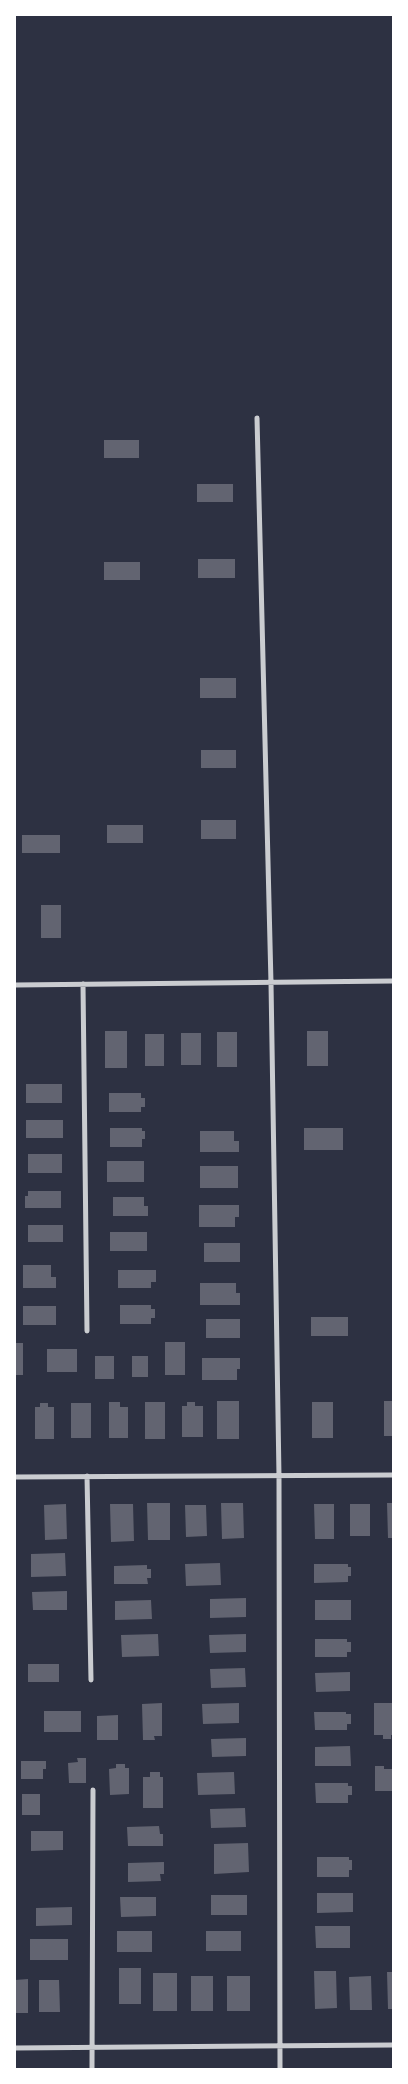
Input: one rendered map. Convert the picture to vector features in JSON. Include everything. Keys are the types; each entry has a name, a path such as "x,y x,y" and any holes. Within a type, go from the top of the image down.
{"street":[{"path":"257,418 271,983 279,1476 280,2069"},
{"path":"15,985 393,982"},
{"path":"83,984 87,1331"},
{"path":"15,1476 393,1475"},
{"path":"87,1476 91,1680"},
{"path":"92,2069 93,1790"},
{"path":"15,2048 393,2045"}],"building":[{"path":"104,440 139,440 139,458 104,458"},
{"path":"197,484 233,484 233,502 197,502"},
{"path":"198,559 235,559 235,578 198,578"},
{"path":"104,562 140,562 140,580 104,580"},
{"path":"200,678 236,678 236,698 200,698"},
{"path":"201,750 236,750 236,768 201,768"},
{"path":"201,820 236,820 236,839 201,839"},
{"path":"107,825 143,825 143,843 107,843"},
{"path":"22,835 60,835 60,853 22,853"},
{"path":"41,905 61,905 61,938 41,938"},
{"path":"105,1031 127,1031 127,1068 105,1068"},
{"path":"307,1031 328,1031 328,1066 307,1066"},
{"path":"217,1032 237,1032 237,1067 217,1067"},
{"path":"181,1033 201,1033 201,1065 181,1065"},
{"path":"145,1034 164,1034 164,1066 145,1066"},
{"path":"26,1084 62,1084 62,1103 26,1103"},
{"path":"109,1093 141,1093 141,1098 145,1098 145,1107 141,1107 141,1112 109,1112"},
{"path":"26,1120 63,1120 63,1138 26,1138"},
{"path":"110,1128 142,1128 142,1131 145,1131 145,1139 142,1139 142,1147 110,1147"},
{"path":"304,1128 343,1128 343,1150 304,1150"},
{"path":"200,1131 234,1131 234,1141 239,1141 239,1152 200,1152"},
{"path":"28,1154 62,1154 62,1173 28,1173"},
{"path":"107,1161 144,1161 144,1182 107,1182"},
{"path":"200,1166 238,1166 238,1188 200,1188"},
{"path":"28,1191 61,1191 61,1208 25,1208 25,1196 28,1196"},
{"path":"113,1197 144,1197 144,1206 148,1206 148,1216 113,1216"},
{"path":"199,1205 239,1205 239,1217 235,1217 235,1227 199,1227"},
{"path":"28,1225 63,1225 63,1242 28,1242"},
{"path":"110,1232 147,1232 147,1251 110,1251"},
{"path":"204,1243 240,1243 240,1262 204,1262"},
{"path":"23,1265 51,1265 51,1277 56,1277 56,1288 23,1288"},
{"path":"118,1270 156,1270 156,1282 151,1282 151,1288 118,1288"},
{"path":"200,1283 236,1283 236,1293 240,1293 240,1305 200,1305"},
{"path":"120,1305 151,1305 151,1309 155,1309 155,1318 151,1318 151,1324 120,1324"},
{"path":"23,1306 56,1306 56,1325 23,1325"},
{"path":"311,1317 348,1317 348,1336 311,1336"},
{"path":"206,1319 240,1319 240,1338 206,1338"},
{"path":"165,1342 185,1342 185,1375 165,1375"},
{"path":"15,1343 23,1343 23,1375 15,1375"},
{"path":"47,1349 77,1349 77,1372 47,1372"},
{"path":"95,1356 114,1356 114,1379 95,1379"},
{"path":"132,1356 148,1356 148,1377 132,1377"},
{"path":"202,1358 240,1358 237,1380 202,1380"},
{"path":"217,1401 239,1401 239,1439 217,1439"},
{"path":"384,1401 393,1401 393,1436 384,1436"},
{"path":"109,1402 120,1402 120,1407 128,1407 128,1438 109,1438"},
{"path":"145,1402 165,1402 165,1439 145,1439"},
{"path":"187,1402 195,1402 195,1406 203,1406 203,1437 182,1437 182,1406 187,1406"},
{"path":"312,1402 333,1402 333,1438 312,1438"},
{"path":"40,1403 48,1403 48,1407 54,1407 54,1439 35,1439 35,1407 40,1407"},
{"path":"71,1403 91,1403 91,1438 71,1438"},
{"path":"147,1503 170,1503 170,1540 148,1540"},
{"path":"221,1503 243,1503 244,1538 222,1539"},
{"path":"387,1503 393,1503 393,1538 388,1538"},
{"path":"66,1504 67,1539 45,1540 44,1505"},
{"path":"110,1504 133,1504 134,1541 111,1542"},
{"path":"314,1504 334,1504 334,1539 315,1539"},
{"path":"350,1504 370,1504 370,1536 350,1536"},
{"path":"185,1505 206,1505 207,1536 186,1537"},
{"path":"65,1553 66,1576 31,1577 31,1554"},
{"path":"220,1563 221,1585 186,1586 185,1564"},
{"path":"314,1564 348,1564 348,1567 351,1567 351,1576 348,1576 348,1582 314,1583"},
{"path":"147,1565 147,1569 151,1569 151,1578 147,1578 148,1584 114,1584 114,1566"},
{"path":"67,1591 67,1610 33,1610 32,1592"},
{"path":"246,1598 246,1617 210,1618 210,1599"},
{"path":"151,1600 152,1619 115,1620 115,1601"},
{"path":"315,1600 351,1600 351,1620 315,1620"},
{"path":"158,1634 159,1656 122,1657 121,1635"},
{"path":"246,1634 246,1652 210,1653 209,1635"},
{"path":"315,1639 347,1639 347,1642 351,1642 351,1652 347,1652 347,1657 315,1657"},
{"path":"28,1664 59,1664 59,1682 28,1682"},
{"path":"245,1668 246,1687 211,1688 210,1669"},
{"path":"350,1672 350,1691 316,1692 315,1673"},
{"path":"162,1703 162,1736 154,1736 155,1740 143,1740 142,1704"},
{"path":"239,1703 239,1723 203,1724 202,1704"},
{"path":"374,1703 393,1703 393,1735 391,1735 391,1739 383,1739 383,1735 374,1735"},
{"path":"44,1711 81,1711 81,1732 44,1732"},
{"path":"314,1712 346,1712 346,1714 351,1714 351,1724 347,1724 347,1730 315,1730"},
{"path":"118,1715 118,1740 97,1740 97,1716"},
{"path":"246,1738 246,1756 212,1757 211,1739"},
{"path":"350,1746 351,1766 315,1766 315,1747"},
{"path":"77,1758 86,1758 86,1783 69,1783 68,1763 78,1762"},
{"path":"21,1761 46,1761 46,1769 43,1769 43,1779 21,1779"},
{"path":"116,1764 125,1764 125,1768 129,1768 129,1794 110,1795 109,1769 116,1768"},
{"path":"375,1766 384,1766 384,1769 392,1769 392,1791 375,1791"},
{"path":"150,1772 160,1772 160,1777 163,1777 163,1808 143,1808 143,1777 150,1777"},
{"path":"234,1772 235,1794 198,1795 197,1773"},
{"path":"315,1783 348,1783 348,1786 352,1786 352,1795 348,1795 348,1803 316,1803"},
{"path":"22,1794 40,1794 40,1815 22,1815"},
{"path":"245,1808 246,1827 211,1828 210,1809"},
{"path":"159,1826 160,1834 163,1834 163,1846 128,1846 127,1827"},
{"path":"31,1831 63,1831 63,1850 31,1851"},
{"path":"248,1843 249,1872 214,1874 214,1844"},
{"path":"317,1857 349,1857 349,1860 352,1860 352,1870 349,1870 349,1877 317,1877"},
{"path":"164,1862 164,1874 160,1874 161,1881 128,1882 128,1863"},
{"path":"317,1893 353,1893 353,1912 317,1913"},
{"path":"211,1895 247,1895 247,1915 211,1915"},
{"path":"120,1897 156,1897 156,1916 121,1917"},
{"path":"72,1907 72,1925 36,1926 36,1908"},
{"path":"315,1926 350,1926 350,1948 316,1948"},
{"path":"117,1931 152,1931 152,1952 117,1952"},
{"path":"206,1931 241,1931 241,1951 206,1951"},
{"path":"30,1939 68,1939 68,1960 30,1960"},
{"path":"119,1968 141,1968 141,2004 119,2004"},
{"path":"314,1971 336,1971 337,2008 315,2009"},
{"path":"387,1972 393,1972 393,2009 388,2009"},
{"path":"153,1973 177,1973 177,2011 153,2011"},
{"path":"191,1976 213,1976 213,2011 191,2011"},
{"path":"227,1976 250,1976 250,2011 227,2011"},
{"path":"371,1976 372,2010 350,2010 349,1977"},
{"path":"28,1979 28,2013 15,2013 15,1980"},
{"path":"39,1980 59,1980 60,2012 39,2012"}]}
